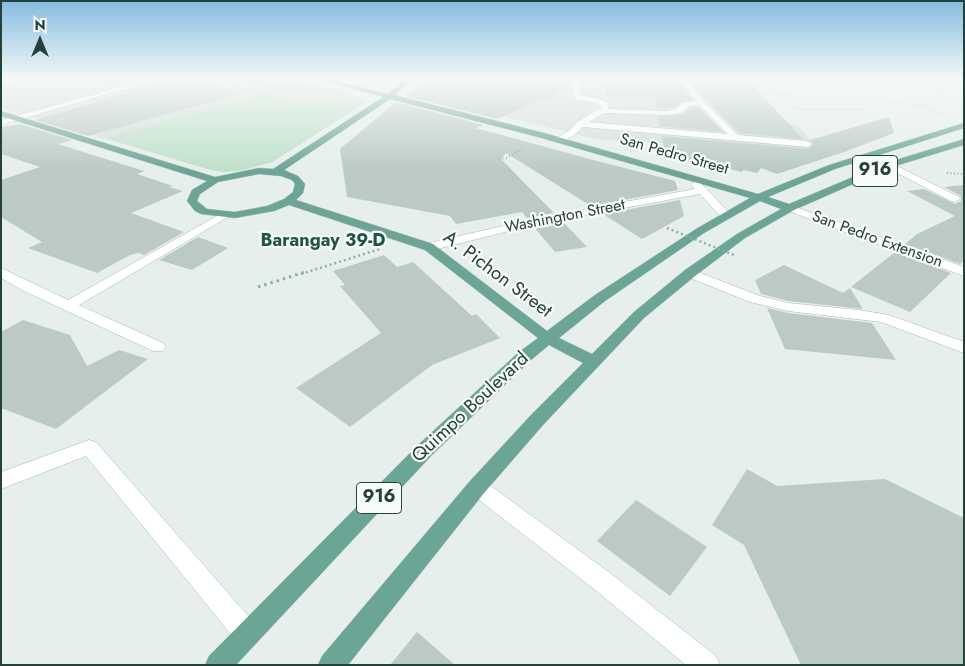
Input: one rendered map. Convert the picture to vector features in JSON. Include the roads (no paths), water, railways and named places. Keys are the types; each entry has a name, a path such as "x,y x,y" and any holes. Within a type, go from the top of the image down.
{"main road":[{"path":"275,172 369,109"},
{"name":"San Pedro Street","path":"440,109 688,176 760,197 790,208"},
{"path":"1,113 215,180"},
{"name":"916","path":"760,197 832,167 964,125"},
{"name":"916","path":"331,665 477,487 639,315 690,273 741,236 790,208 889,165 964,142"},
{"path":"275,172 295,178 300,184 298,192 288,201 259,212 224,215 205,212 194,205 192,201 196,192 215,180 241,173 275,172"},
{"name":"Quimpo Boulevard","path":"218,665 424,450 525,356 655,260 760,197"},
{"name":"A. Pichon Street","path":"288,201 429,247 547,338 593,362"}],"street":[{"path":"1,123 50,109"},
{"path":"560,140 573,132 580,124 603,111 666,113 680,109"},
{"path":"707,109 736,138"},
{"path":"580,124 808,144"},
{"path":"889,165 955,200"},
{"path":"688,176 726,216"},
{"name":"Washington Street","path":"429,247 538,221 702,190"},
{"name":"San Pedro Extension","path":"790,208 964,272"},
{"path":"68,306 224,215"},
{"path":"1,272 29,288 158,347"},
{"path":"690,273 755,299 788,307 884,318 964,348"},
{"path":"1,482 89,447 247,634"},
{"path":"477,487 602,581 707,665"}],"district":[{"name":"Barangay 39-D","path":"323,242"}]}
